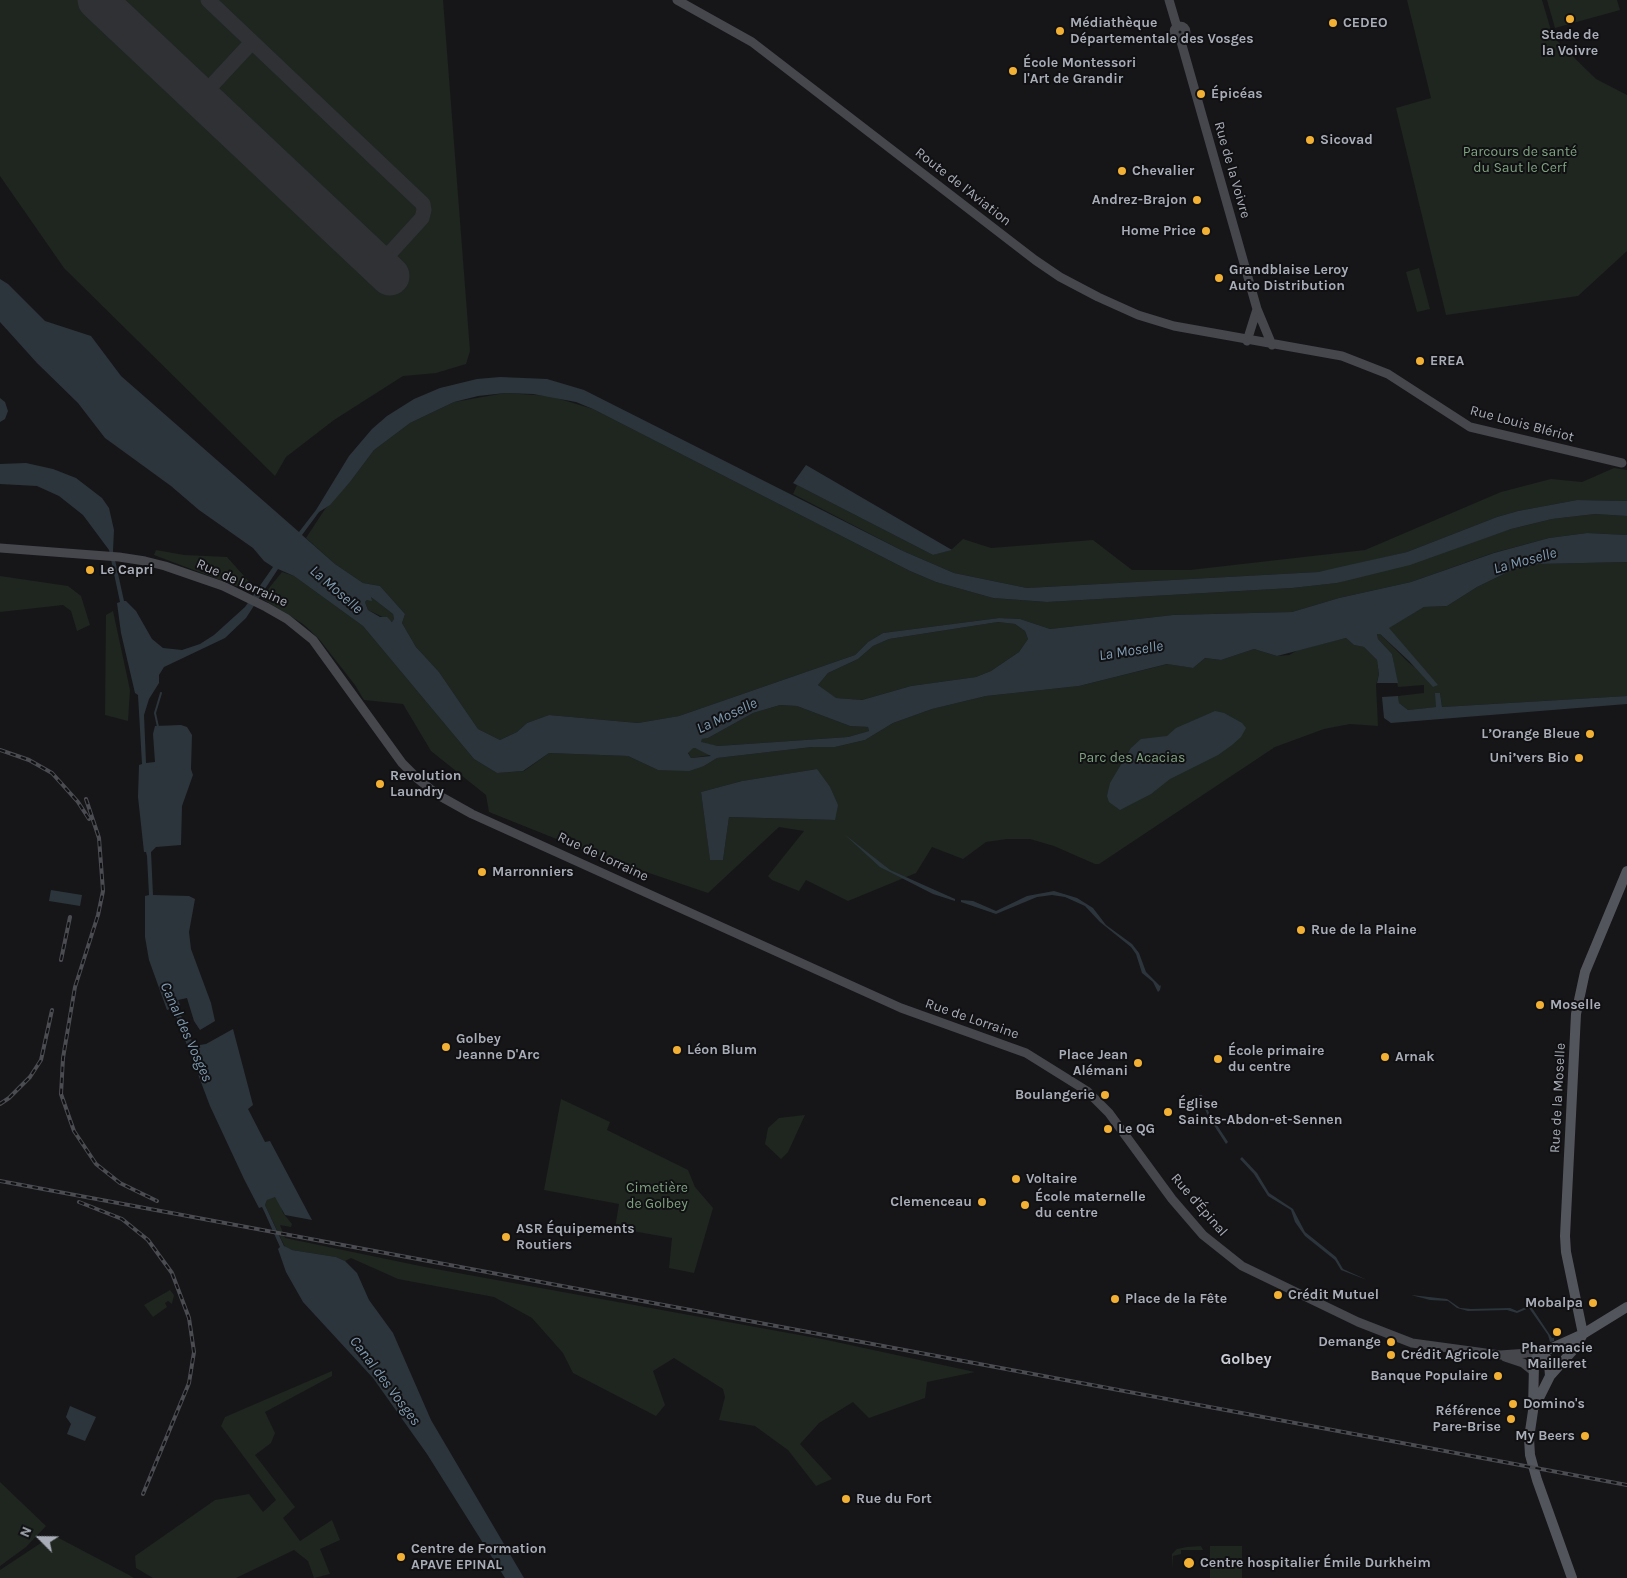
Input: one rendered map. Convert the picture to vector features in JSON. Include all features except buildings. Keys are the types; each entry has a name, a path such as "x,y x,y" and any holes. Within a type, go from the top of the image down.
{"main road":[{"name":"Route de l'Aviation","path":"677,0 752,42 1060,277 1143,317 1193,331 1272,345"},
{"name":"Rue de la Voivre","path":"1170,0 1177,27 1174,33 1180,38 1257,309 1272,345"},
{"path":"1247,341 1257,309"},
{"path":"1259,343 1264,327"},
{"name":"Rue Louis Blériot","path":"1272,345 1342,356 1388,374 1470,427 1622,463"},
{"name":"Rue de Lorraine","path":"0,548 103,555 165,566 239,594 266,607 287,619 313,640 402,763 438,795 472,814 901,1008 1017,1048 1087,1091 1121,1128"},
{"name":"Rue de la Moselle","path":"1583,1334 1566,1252 1565,1236 1576,1021 1585,972 1627,871"},
{"name":"Rue d'Épinal","path":"1121,1128 1172,1199 1204,1235 1242,1266 1322,1306 1397,1338 1426,1346 1500,1355 1543,1352 1583,1334 1627,1306"},
{"path":"1533,1411 1550,1376 1575,1348 1583,1334"},
{"path":"1550,1376 1549,1363 1543,1352 1536,1358 1533,1371 1533,1411 1529,1438 1530,1455 1536,1480 1572,1578"},
{"name":"Rue d'Épinal","path":"1500,1355 1523,1363 1533,1371"},
{"path":"1533,1371 1550,1376"}],"green space":[{"path":"0,0 443,0 470,351 466,364 436,373 403,376 334,420 286,457 275,476 64,268 0,176"},
{"name":"Parcours de santé du Saut le Cerf","path":"1407,0 1542,0 1553,37 1596,79 1627,95 1627,251 1578,296 1446,315 1396,108 1431,98"},
{"name":"Stade de la Voivre","path":"1547,0 1617,0 1620,10 1555,28"},
{"path":"1419,268 1430,309 1417,312 1406,272"},
{"path":"505,393 550,396 593,409 910,571 936,582 993,598 1047,602 1292,588 1337,583 1511,529 1552,519 1595,514 1627,516 1627,535 1587,533 1549,538 1493,553 1411,582 1339,598 1292,612 1173,615 1050,629 1020,619 999,618 883,633 868,642 855,655 679,716 638,723 549,715 527,723 517,732 500,740 478,729 439,672 416,647 402,623 405,614 380,586 363,583 335,564 306,538 325,509 350,482 374,450 410,423 454,402"},
{"path":"1614,468 1627,470 1627,501 1577,500 1518,511 1497,517 1407,552 1345,567 1318,572 1027,588 954,573 903,551 793,494 797,485 933,555 951,550 963,539 991,548 1093,540 1132,570 1190,570 1365,550 1501,492 1551,479 1582,482"},
{"path":"156,550 184,555 227,557 252,585 244,589 154,555"},
{"path":"1627,562 1627,696 1442,707 1440,693 1437,707 1408,710 1399,703 1398,696 1424,693 1424,685 1398,687 1392,654 1378,639 1377,634 1380,634 1408,662 1437,685 1388,628 1424,607 1447,606 1477,587 1512,570 1539,564"},
{"name":"Parc des Acacias","path":"282,572 294,576 363,626 474,759 497,773 524,771 549,753 628,756 658,770 704,766 717,758 812,747 835,747 865,740 893,723 932,709 986,696 1079,686 1168,664 1193,668 1205,658 1221,660 1254,649 1277,656 1289,655 1298,650 1346,638 1354,645 1364,647 1377,660 1379,674 1376,685 1378,726 1350,724 1324,729 1275,747 1099,864 1054,846 1030,839 1007,839 986,842 963,859 932,847 916,873 848,901 806,880 799,891 772,880 768,876 804,831 779,827 708,893 599,856 489,812 486,795 431,751 403,704 364,700 355,685 319,639 303,624 261,598","holes":["817,769 835,820 729,817 723,860 710,859 701,792 742,781"]},
{"path":"0,576 68,586 81,596 90,625 77,631 71,611 63,605 0,612"},
{"path":"371,597 393,614 393,622 368,610 365,602"},
{"path":"113,611 130,690 128,721 105,715 106,615"},
{"path":"998,622 1015,624 1025,631 1028,639 1019,652 991,671 976,677 911,686 862,700 835,698 818,685 828,673 858,659 873,646 889,639"},
{"path":"780,705 797,706 850,726 868,727 869,731 848,737 718,746 700,743 702,739 708,738 753,713"},
{"path":"692,748 711,755 691,758 688,752"},
{"name":"Cimetière de Golbey","path":"561,1099 610,1122 607,1130 688,1170 695,1187 713,1208 694,1273 669,1268 672,1238 615,1228 619,1204 544,1190"},
{"path":"805,1115 788,1152 781,1159 765,1144 768,1128 779,1118"},
{"path":"274,1196 279,1200 283,1213 292,1224 291,1227 280,1225 285,1238 425,1267 827,1340 975,1372 927,1382 925,1398 869,1418 853,1402 819,1423 800,1444 832,1479 816,1486 788,1450 755,1426 719,1420 725,1397 723,1389 674,1358 653,1371 665,1405 656,1416 573,1373 563,1353 532,1318 494,1297 398,1279 351,1258 345,1261 336,1257 286,1249 265,1205 267,1200"},
{"path":"170,1290 174,1295 172,1304 168,1301 165,1303 167,1307 153,1317 144,1305"},
{"path":"332,1371 332,1376 265,1412 275,1433 271,1443 255,1455 295,1507 283,1518 300,1541 332,1520 340,1540 320,1549 330,1574 314,1578 308,1561 294,1550 236,1578 153,1578 136,1568 135,1556 215,1500 249,1494 263,1512 276,1500 221,1426 225,1417"},
{"path":"0,1482 46,1526 26,1547 0,1566"},
{"path":"53,1535 134,1578 0,1578 0,1570"},
{"path":"1201,1546 1203,1550 1181,1550 1181,1554 1173,1556 1172,1569 1172,1554 1177,1549"},
{"path":"1210,1546 1242,1546 1242,1578 1210,1578"}],"water":[{"path":"0,279 8,284 45,321 91,336 121,376 299,532 316,510 349,456 372,429 387,416 414,399 440,388 477,379 500,377 547,379 584,390 903,551 954,573 1027,588 1318,572 1407,552 1497,517 1518,511 1577,500 1627,501 1627,516 1595,514 1552,519 1511,529 1410,565 1337,583 1292,588 1047,602 993,598 936,582 910,571 576,402 533,394 505,393 478,396 454,402 410,423 374,450 350,482 330,505 319,512 302,535 335,564 363,583 380,586 405,614 402,623 416,647 439,672 478,729 500,740 517,732 527,723 549,715 638,723 679,716 855,655 868,642 883,633 999,618 1020,619 1050,629 1173,615 1292,612 1339,598 1411,582 1494,553 1549,538 1587,533 1627,535 1627,562 1539,564 1512,570 1477,587 1447,606 1424,607 1389,628 1438,685 1433,687 1409,661 1380,634 1377,634 1378,639 1392,654 1398,683 1377,683 1379,674 1377,660 1364,647 1354,645 1346,638 1277,656 1254,649 1221,660 1205,658 1193,668 1167,664 1079,686 986,696 932,709 893,723 865,740 835,747 812,747 717,758 704,766 689,771 658,770 628,756 549,753 523,771 497,773 474,759 363,626 294,576 278,569 246,618 225,638 164,667 159,675 159,683 149,699 144,715 146,763 155,762 153,734 155,726 181,725 187,727 192,735 191,769 193,775 182,806 181,845 156,847 151,852 153,895 189,896 195,899 189,932 191,949 211,1003 215,1021 200,1030 194,1021 187,998 178,1000 180,1005 177,1006 194,1046 206,1044 233,1029 253,1105 248,1109 265,1142 270,1141 312,1220 285,1215 275,1197 267,1200 265,1205 284,1246 292,1250 336,1257 345,1261 357,1273 369,1300 393,1333 431,1420 524,1578 505,1578 427,1454 373,1378 303,1302 286,1272 278,1249 280,1247 264,1211 262,1207 259,1208 244,1179 210,1106 173,1008 167,1010 149,960 145,937 145,896 149,895 147,856 146,852 144,852 138,797 139,765 142,764 138,695 135,693 121,633 117,603 120,602 109,550 83,515 59,496 37,486 0,484 0,464 26,463 53,469 76,478 102,498 109,508 114,530 113,551 124,601 136,611 152,639 163,648 182,650 200,644 214,635 245,607 273,567 264,561 253,548 199,510 171,486 105,438 78,403 37,363 0,322","holes":["371,597 393,614 394,619 392,622 387,617 380,617 368,610 365,602 367,600 372,601","998,622 1015,624 1025,631 1028,639 1019,652 991,671 976,677 911,686 862,700 836,698 818,685 828,673 858,659 873,646 889,639","780,705 797,706 850,726 868,727 869,731 848,737 718,746 701,742 702,739 708,738 753,713","695,748 711,756 691,758 688,753"]},
{"path":"0,398 5,402 8,411 5,419 0,422"},
{"path":"806,465 952,550 933,555 793,483"},
{"path":"1435,693 1440,693 1442,707 1627,696 1627,704 1391,723 1384,718 1382,697 1398,696 1399,703 1408,710 1436,707"},
{"path":"1215,711 1224,713 1242,723 1246,728 1241,737 1232,745 1218,755 1170,779 1151,794 1120,810 1109,802 1107,796 1110,783 1131,748 1141,739 1167,736 1176,728"},
{"path":"817,769 830,787 838,805 835,820 729,817 723,860 710,860 701,792 742,781"},
{"path":"844,834 890,870 955,899 955,901 933,894 880,867"},
{"path":"51,890 82,895 80,906 49,901"},
{"path":"1054,891 1077,898 1093,908 1106,925 1132,944 1139,953 1146,972 1161,985 1160,990 1158,992 1153,982 1142,973 1136,954 1131,947 1100,922 1085,906 1065,897 1052,895 1037,897 996,914 961,902 961,900 973,901 996,911 1027,896"},
{"path":"1199,1095 1202,1095 1209,1113 1228,1142 1226,1144 1208,1116"},
{"path":"1242,1157 1257,1173 1269,1193 1293,1209 1305,1232 1336,1257 1343,1269 1367,1280 1341,1270 1335,1260 1305,1236 1295,1222 1291,1210 1268,1196 1254,1174 1240,1159"},
{"path":"1411,1295 1447,1299 1460,1308 1471,1309 1510,1308 1517,1311 1530,1305 1552,1338 1554,1338 1554,1341 1550,1342 1548,1335 1529,1308 1517,1313 1507,1310 1468,1311 1457,1308 1448,1301 1430,1300"},
{"path":"70,1406 96,1417 85,1441 67,1434 71,1424 66,1417"}],"waterway":[{"path":"158,727 155,713 161,693"}],"taxiway":[{"path":"208,0 423,204 422,218 391,252 370,257"},
{"path":"201,97 252,42"}],"runway":[{"path":"97,0 390,276"}],"railway":[{"path":"0,750 29,760 52,773 78,802 89,819"},
{"path":"86,799 99,838 103,891 98,915 75,987 63,1058 61,1094 74,1131 96,1164 120,1183 157,1201"},
{"path":"61,960 70,917"},
{"path":"0,1104 9,1098 30,1077 41,1060 52,1010"},
{"path":"0,1181 1627,1485"},
{"path":"79,1202 122,1219 148,1240 172,1273 189,1318 194,1352 189,1383 143,1494"}],"place":[{"name":"Stade de la Voivre","path":"1570,19"},
{"name":"CEDEO","path":"1333,23"},
{"name":"Médiathèque Départementale des Vosges","path":"1060,31"},
{"name":"École Montessori l'Art de Grandir","path":"1013,71"},
{"name":"Épicéas","path":"1201,94"},
{"name":"Sicovad","path":"1310,140"},
{"name":"Chevalier","path":"1122,171"},
{"name":"Andrez-Brajon","path":"1197,200"},
{"name":"Home Price","path":"1206,231"},
{"name":"Grandblaise Leroy Auto Distribution","path":"1219,278"},
{"name":"EREA","path":"1420,361"},
{"name":"Le Capri","path":"90,570"},
{"name":"L’Orange Bleue","path":"1590,734"},
{"name":"Uni’vers Bio","path":"1579,758"},
{"name":"Revolution Laundry","path":"380,784"},
{"name":"Marronniers","path":"482,872"},
{"name":"Rue de la Plaine","path":"1301,930"},
{"name":"Moselle","path":"1540,1005"},
{"name":"Golbey Jeanne D'Arc","path":"446,1047"},
{"name":"Léon Blum","path":"677,1050"},
{"name":"Arnak","path":"1385,1057"},
{"name":"École primaire du centre","path":"1218,1059"},
{"name":"Place Jean Alémani","path":"1138,1063"},
{"name":"Boulangerie","path":"1105,1095"},
{"name":"Église Saints-Abdon-et-Sennen","path":"1168,1112"},
{"name":"Le QG","path":"1108,1129"},
{"name":"Voltaire","path":"1016,1179"},
{"name":"Clemenceau","path":"982,1202"},
{"name":"École maternelle du centre","path":"1025,1205"},
{"name":"ASR Équipements Routiers","path":"506,1237"},
{"name":"Crédit Mutuel","path":"1278,1295"},
{"name":"Place de la Fête","path":"1115,1299"},
{"name":"Mobalpa","path":"1593,1303"},
{"name":"Pharmacie Mailleret","path":"1557,1332"},
{"name":"Demange","path":"1391,1342"},
{"name":"Crédit Agricole","path":"1391,1355"},
{"name":"Banque Populaire","path":"1498,1376"},
{"name":"Domino's","path":"1513,1404"},
{"name":"Référence Pare-Brise","path":"1511,1419"},
{"name":"My Beers","path":"1585,1436"},
{"name":"Rue du Fort","path":"846,1499"},
{"name":"Centre de Formation APAVE EPINAL","path":"401,1557"},
{"name":"Centre hospitalier Émile Durkheim","path":"1189,1563"}],"district":[{"name":"Golbey","path":"1246,1359"}],"water label":[{"name":"La Moselle","path":"1525,561"},
{"name":"La Moselle","path":"336,590"},
{"name":"La Moselle","path":"1131,651"},
{"name":"La Moselle","path":"727,716"},
{"name":"Canal des Vosges","path":"186,1032"},
{"name":"Canal des Vosges","path":"385,1381"}]}
